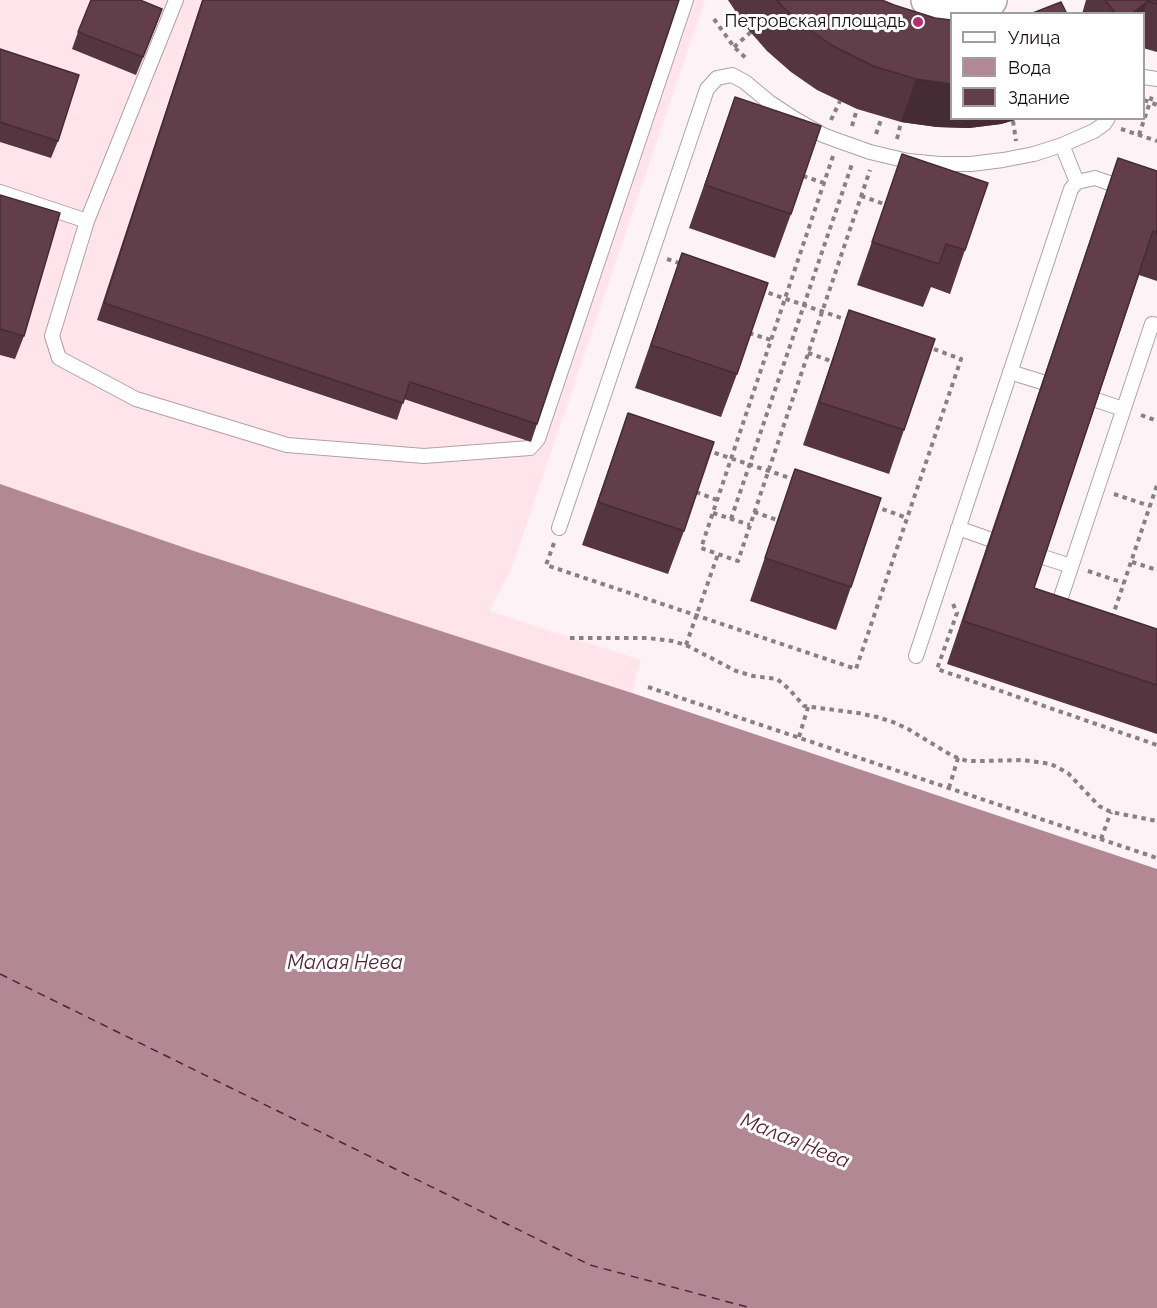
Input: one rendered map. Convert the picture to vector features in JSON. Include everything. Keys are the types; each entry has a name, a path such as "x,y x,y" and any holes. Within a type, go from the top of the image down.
{"street":[{"path":"928,0 944,3 990,0"}],"lane":[{"path":"176,0 87,220 52,336 59,358 136,399 287,445 424,456 530,448 538,439 686,0"},
{"path":"559,528 707,89 717,78 732,75 745,82 769,102 823,135 908,161 971,164 1034,154 1094,131 1106,121"},
{"path":"1062,145 1077,182"},
{"path":"916,656 1071,189 1077,182 1095,178 1157,200"},
{"path":"0,192 87,220"},
{"path":"1066,616 1055,612 1152,324 1157,325"},
{"path":"1010,372 1042,382"},
{"path":"1095,400 1124,409"},
{"path":"958,528 989,538"},
{"path":"1043,556 1071,566"}],"path":[{"path":"714,20 748,61"},
{"path":"735,47 751,32"},
{"path":"1145,117 1155,86"},
{"path":"830,120 840,101"},
{"path":"1145,101 1157,105"},
{"path":"822,116 840,125"},
{"path":"1139,135 1144,120"},
{"path":"1009,144 1017,143 1013,121"},
{"path":"1106,121 1157,141"},
{"path":"901,122 896,142 904,144"},
{"path":"850,129 859,132"},
{"path":"867,135 875,137"},
{"path":"839,141 701,548 738,561 876,153"},
{"path":"731,519 853,160"},
{"path":"802,176 824,183"},
{"path":"861,196 884,204"},
{"path":"652,254 691,267"},
{"path":"756,289 852,322"},
{"path":"749,333 771,340"},
{"path":"559,528 546,565 856,669 961,358 920,344"},
{"path":"808,353 831,361"},
{"path":"702,448 798,481"},
{"path":"1112,621 1157,485"},
{"path":"1097,489 1150,506"},
{"path":"696,492 717,500"},
{"path":"866,504 907,518"},
{"path":"754,512 777,520"},
{"path":"713,513 750,525"},
{"path":"686,645 718,554"},
{"path":"1132,562 1157,570"},
{"path":"1071,566 1124,583"},
{"path":"951,598 957,613 937,669 1157,745"},
{"path":"570,638 648,638 686,645 736,671 777,679 804,706 858,713 893,722 951,756 984,761 1023,759 1051,764 1068,773 1099,807 1111,812 1157,821"},
{"path":"648,687 1157,858"},
{"path":"799,737 808,707"},
{"path":"949,788 958,758"},
{"path":"1101,840 1111,812"}],"shaded area":[{"path":"0,0 705,0 511,570 489,611 641,660 632,693 194,551 0,484"}],"water":[{"name":"Малая Нева","path":"0,484 194,551 632,693 1157,869 1157,1308 0,1308"}],"building":[{"path":"91,0 140,0 162,9 143,57 78,32"},
{"path":"203,0 679,0 537,424 410,382 403,403 104,303"},
{"path":"777,0 882,0 935,18 950,20 950,84 916,79 873,66 833,46"},
{"path":"1105,0 1157,0 1157,4 1148,1 1134,12 1114,12"},
{"path":"1061,2 1066,12 1035,12"},
{"path":"0,49 79,75 58,141 0,122"},
{"path":"735,97 821,126 791,214 705,185"},
{"path":"902,154 988,183 965,250 946,244 939,264 872,242"},
{"path":"1118,158 1157,171 1157,233 1153,231 1034,588 1157,629 1157,685 963,621"},
{"path":"0,195 60,213 24,336 0,329"},
{"path":"682,253 768,283 737,374 651,345"},
{"path":"849,310 935,339 904,430 819,402"},
{"path":"628,413 714,442 684,531 598,502"},
{"path":"795,469 881,498 851,587 765,558"}],"ferry route":[{"path":"0,974 590,1265 751,1308"}],"place":[{"name":"Петровская площадь","path":"918,22"}]}
